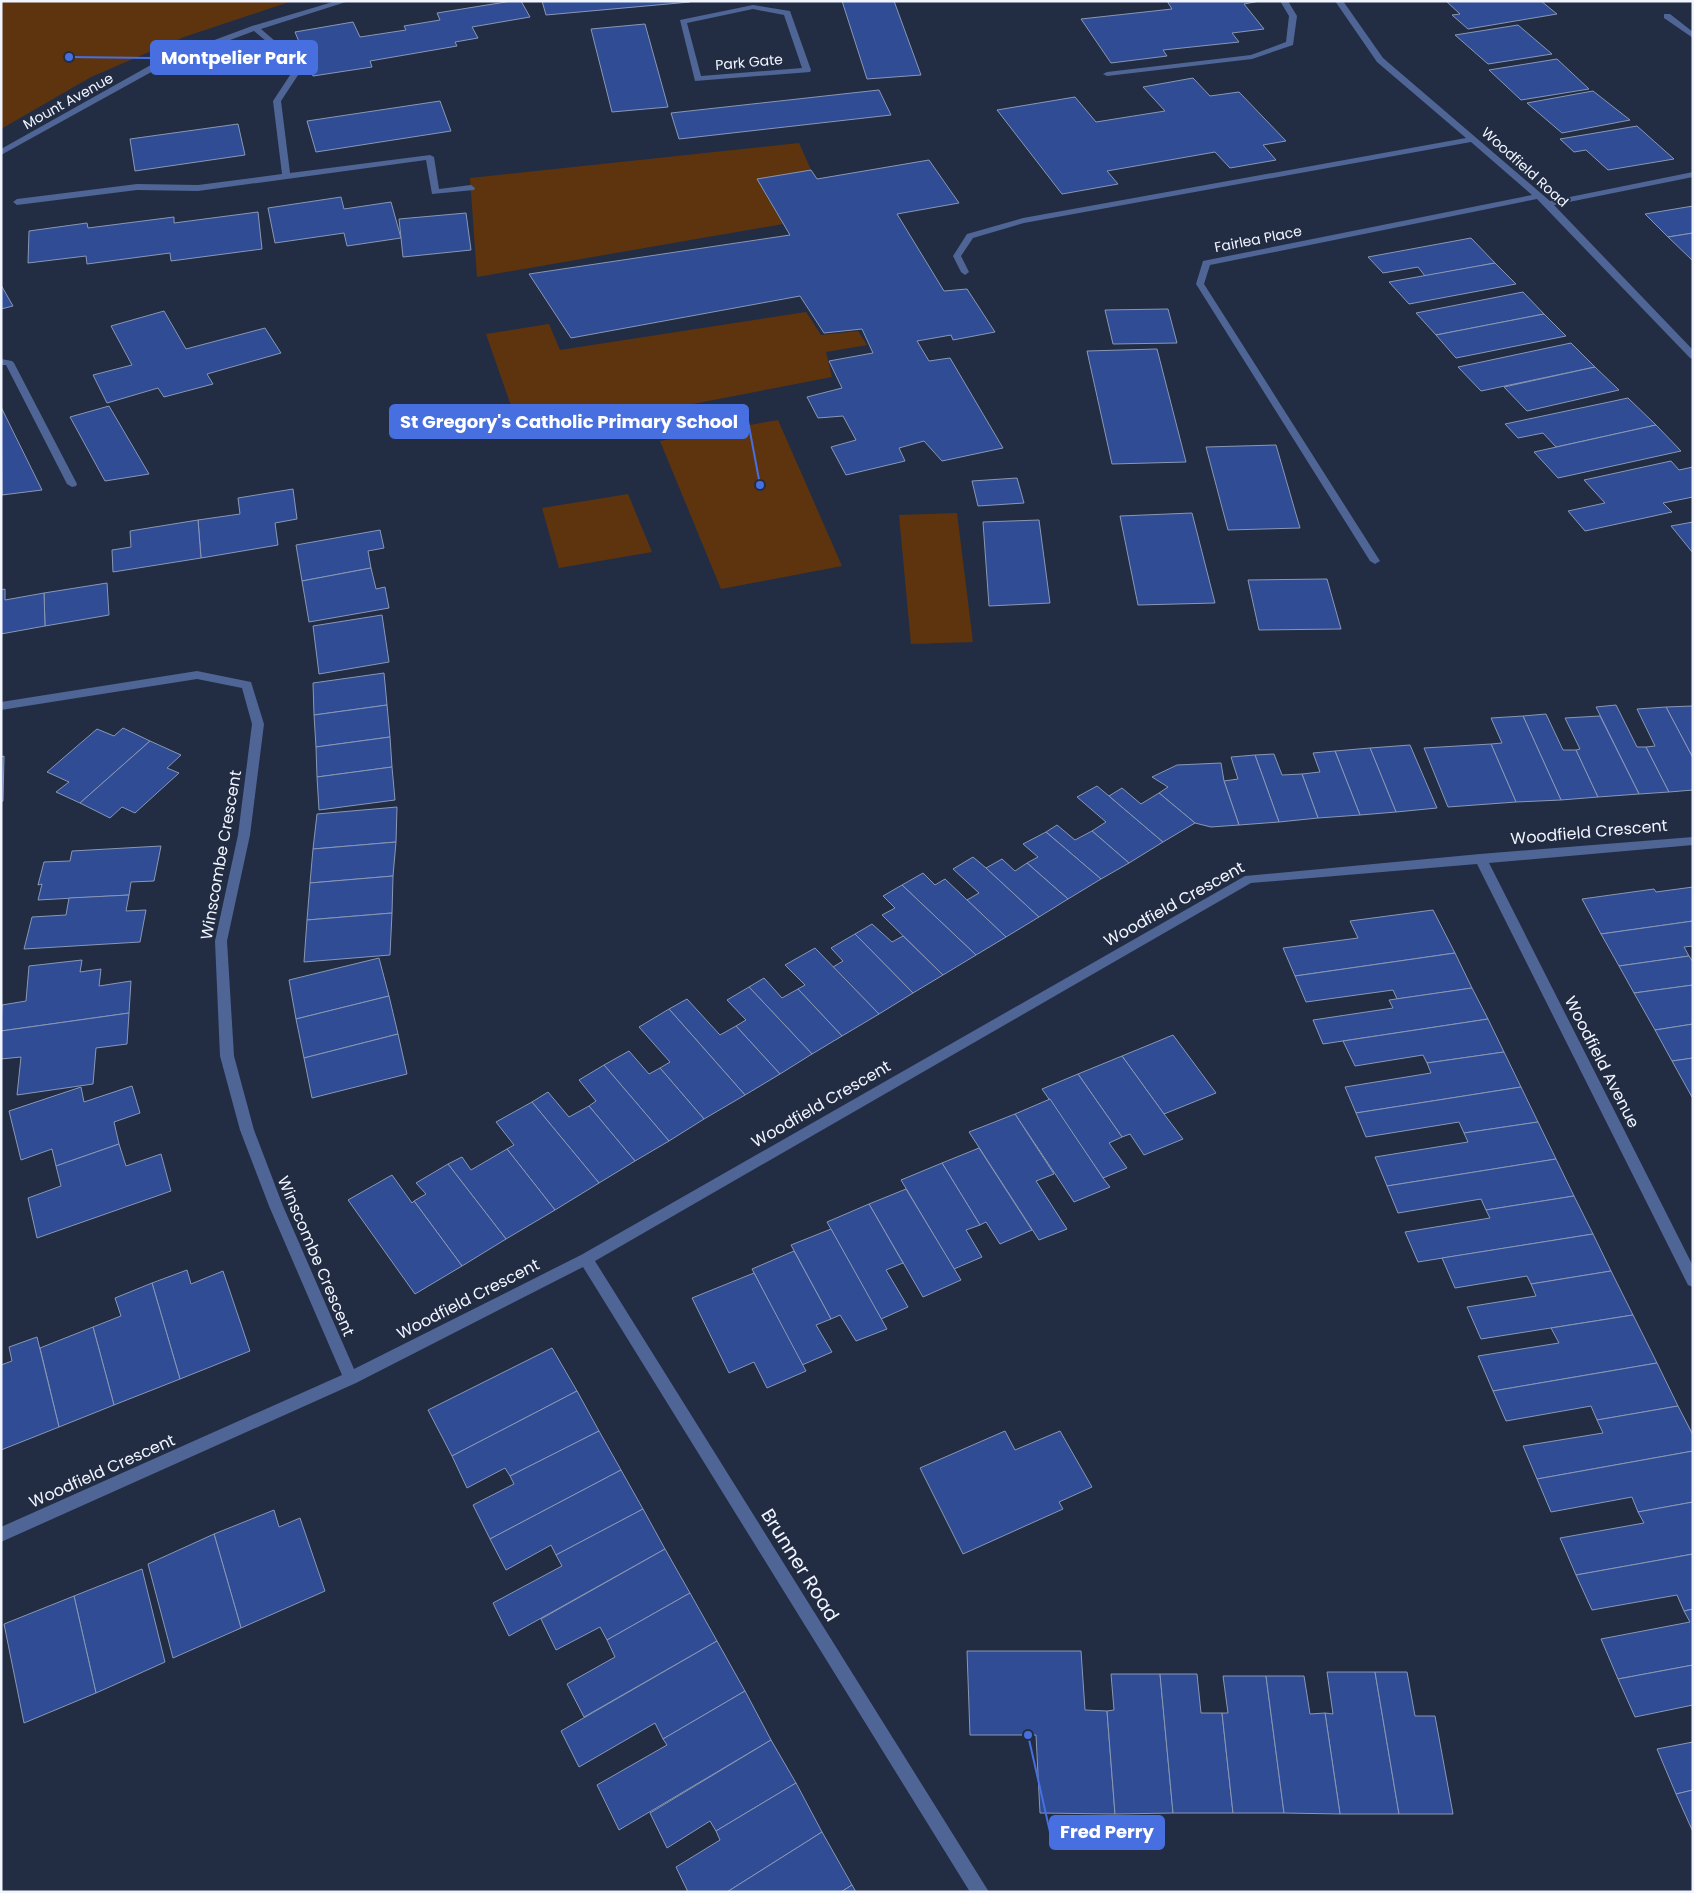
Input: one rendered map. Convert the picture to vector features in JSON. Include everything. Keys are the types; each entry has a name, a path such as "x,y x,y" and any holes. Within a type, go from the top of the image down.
{"street":[{"name":"Mount Avenue","path":"1,153 161,63 255,28 345,1"},
{"path":"1107,74 1252,57 1290,43 1293,16 1284,1"},
{"name":"Woodfield Road","path":"1339,1 1380,60 1540,196 1693,356"},
{"name":"Park Gate","path":"752,4 787,13 807,70 698,79 683,22 752,4"},
{"path":"1667,16 1693,36"},
{"path":"255,28 300,66 276,101 286,176"},
{"path":"965,272 957,256 970,236 1023,221 1473,139"},
{"path":"17,202 137,186 198,188 430,157 435,192 471,188"},
{"path":"1548,204 1693,174"},
{"name":"Fairlea Place","path":"1375,561 1200,284 1206,263 1540,196"},
{"path":"1,362 9,364 72,484"},
{"name":"Winscombe Crescent","path":"1,706 197,675 247,685 258,724 244,835 221,941 227,1056 247,1130 276,1206 351,1378"},
{"name":"Woodfield Crescent","path":"1,1535 351,1378 586,1259 1250,879 1693,841"},
{"name":"Woodfield Avenue","path":"1480,858 1693,1281"},
{"name":"Brunner Road","path":"586,1259 980,1892"}],"shaded area":[{"path":"1,1 292,1 184,37 91,77 1,129"},
{"path":"799,143 811,170 757,179 783,224 477,277 470,178"},
{"path":"806,312 821,335 858,331 867,345 826,352 832,377 522,437 486,334 549,324 560,350"},
{"path":"778,420 842,566 721,589 660,441"},
{"path":"628,494 652,552 559,568 542,508"},
{"path":"957,513 973,642 911,644 899,515"}],"building":[{"path":"521,1 530,17 472,27 478,38 455,42 457,46 370,61 372,67 313,76 295,32 353,22 360,37 406,30 404,26 440,20 437,13"},
{"path":"542,1 690,1 690,2 546,15"},
{"path":"842,1 894,1 921,75 867,79"},
{"path":"1167,1 1260,1 1244,4 1264,29 1232,33 1239,42 1163,50 1167,56 1111,63 1081,19 1172,9"},
{"path":"1446,1 1541,1 1557,14 1468,29 1452,15 1460,14"},
{"path":"645,24 668,107 612,112 591,29"},
{"path":"1518,25 1552,54 1488,64 1455,35"},
{"path":"1557,59 1589,89 1521,100 1489,70"},
{"path":"1193,78 1210,96 1239,92 1286,141 1263,145 1276,160 1230,168 1215,152 1107,171 1118,184 1062,194 997,110 1075,97 1096,122 1165,111 1143,87"},
{"path":"879,90 891,115 679,139 671,113"},
{"path":"1593,91 1630,120 1562,133 1527,103"},
{"path":"440,101 451,131 316,152 307,121"},
{"path":"238,124 245,155 135,171 130,139"},
{"path":"1637,126 1674,159 1608,170 1586,150 1574,152 1560,139"},
{"path":"929,160 959,203 897,214 944,291 967,289 995,332 953,340 951,335 917,341 929,361 950,358 1003,448 942,461 924,441 899,448 905,461 846,475 831,447 856,440 843,416 818,418 807,397 842,388 829,361 873,353 862,329 824,333 800,296 571,338 529,274 790,235 757,179 811,170 817,179"},
{"path":"341,197 344,209 391,202 401,238 347,246 344,233 275,243 268,208"},
{"path":"1693,206 1693,233 1668,237 1645,214"},
{"path":"258,212 262,249 171,261 170,253 87,264 86,256 28,263 29,231 87,223 88,228 174,217 174,223"},
{"path":"466,213 471,250 403,257 399,219"},
{"path":"1693,233 1693,260 1692,260 1668,237"},
{"path":"1471,238 1495,263 1425,276 1418,267 1383,273 1368,257"},
{"path":"1495,263 1516,284 1409,304 1389,282"},
{"path":"1,285 13,306 1,309"},
{"path":"1523,292 1544,314 1436,335 1416,313"},
{"path":"1168,309 1177,343 1113,344 1105,310"},
{"path":"164,311 186,349 265,328 281,353 207,374 213,384 164,397 158,388 107,403 93,375 132,365 111,326"},
{"path":"1544,314 1566,336 1456,358 1436,335"},
{"path":"1571,343 1595,367 1481,391 1458,367"},
{"path":"1157,349 1186,462 1112,464 1087,351"},
{"path":"1595,367 1619,390 1527,411 1504,387"},
{"path":"1628,398 1656,425 1556,447 1543,433 1518,438 1505,424"},
{"path":"109,406 149,474 105,481 70,417"},
{"path":"1,407 42,490 2,495"},
{"path":"1656,425 1681,451 1558,478 1534,452"},
{"path":"1276,445 1300,528 1228,530 1206,447"},
{"path":"1671,461 1679,470 1693,467 1693,497 1663,503 1672,512 1585,531 1568,511 1605,503 1584,480"},
{"path":"1017,478 1024,503 978,506 972,481"},
{"path":"293,489 297,519 275,523 278,545 201,558 198,520 240,514 238,498"},
{"path":"1192,513 1215,603 1138,605 1120,516"},
{"path":"198,520 201,558 113,572 112,550 131,547 130,531"},
{"path":"1039,520 1050,603 989,606 983,522"},
{"path":"1693,522 1693,553 1671,526"},
{"path":"380,530 384,548 368,551 371,568 302,581 296,545"},
{"path":"371,568 376,589 385,587 389,608 309,622 302,581"},
{"path":"1327,579 1341,629 1259,630 1248,580"},
{"path":"107,583 109,615 45,626 44,593"},
{"path":"5,589 5,600 44,593 45,626 1,634 1,590"},
{"path":"382,615 389,662 319,674 313,626"},
{"path":"384,673 387,705 314,715 313,683"},
{"path":"387,705 390,737 316,747 314,715"},
{"path":"1616,705 1637,747 1646,747 1669,792 1639,794 1596,707"},
{"path":"1693,706 1693,758 1666,707"},
{"path":"1666,707 1693,758 1693,790 1669,792 1646,747 1655,746 1637,709"},
{"path":"1546,714 1563,750 1576,750 1598,797 1561,800 1523,716"},
{"path":"1523,716 1561,800 1516,802 1491,744 1502,743 1491,718"},
{"path":"1600,716 1639,794 1598,797 1576,750 1580,749 1565,718"},
{"path":"123,728 150,741 80,803 56,792 69,782 47,772 97,729 114,736"},
{"path":"390,737 392,767 317,777 316,747"},
{"path":"150,741 181,755 167,768 179,773 135,813 122,807 110,818 80,803"},
{"path":"1491,744 1516,802 1448,807 1424,748"},
{"path":"1410,745 1437,808 1396,812 1370,748"},
{"path":"1370,748 1396,812 1360,815 1335,751"},
{"path":"1335,751 1360,815 1318,818 1302,774 1320,772 1313,753"},
{"path":"1274,754 1282,775 1302,774 1318,818 1279,822 1255,755"},
{"path":"1255,755 1279,822 1239,825 1224,781 1238,779 1231,757"},
{"path":"4,756 3,801 1,802 1,757"},
{"path":"1221,763 1224,781 1239,825 1211,827 1195,823 1159,793 1168,787 1152,777 1177,765"},
{"path":"392,767 395,800 319,810 317,777"},
{"path":"1097,786 1163,842 1129,863 1092,831 1106,822 1077,797"},
{"path":"1122,788 1141,804 1159,793 1195,823 1163,842 1109,796"},
{"path":"397,807 396,842 313,849 317,814"},
{"path":"1057,825 1075,840 1092,831 1129,863 1101,879 1046,832"},
{"path":"1046,832 1101,879 1068,899 1027,863 1038,857 1023,844"},
{"path":"396,842 393,876 310,883 313,849"},
{"path":"161,846 154,881 131,882 129,895 38,900 42,884 38,885 44,862 70,861 72,851"},
{"path":"973,857 1039,917 1006,937 967,900 979,893 953,869"},
{"path":"1002,859 1015,871 1027,863 1068,899 1039,917 986,868"},
{"path":"923,873 935,885 945,879 1006,937 976,955 902,885"},
{"path":"393,876 392,913 307,920 310,883"},
{"path":"902,885 976,955 943,975 882,915 895,908 883,896"},
{"path":"1693,887 1693,921 1601,934 1582,899 1654,889 1656,892"},
{"path":"129,895 126,911 146,910 140,942 24,949 32,917 66,915 69,898"},
{"path":"1433,910 1455,953 1295,976 1283,948 1358,938 1350,921"},
{"path":"392,913 390,955 304,962 307,920"},
{"path":"1693,921 1693,946 1684,947 1689,956 1619,966 1601,934"},
{"path":"872,924 892,942 903,936 943,975 913,993 855,934"},
{"path":"855,934 913,993 879,1014 833,967 843,961 831,948"},
{"path":"815,948 879,1014 842,1036 798,989 805,985 785,965"},
{"path":"1455,953 1472,988 1397,999 1393,990 1306,1002 1295,976"},
{"path":"1689,956 1693,962 1693,985 1634,993 1619,966"},
{"path":"379,958 389,996 296,1019 289,980"},
{"path":"82,960 80,972 101,969 99,986 131,981 129,1013 1,1031 2,1005 26,1001 29,966"},
{"path":"764,978 782,998 798,989 842,1036 812,1054 749,987"},
{"path":"1693,985 1693,1024 1655,1030 1634,993"},
{"path":"749,987 812,1054 780,1074 736,1026 746,1020 727,1000"},
{"path":"1472,988 1488,1019 1323,1044 1313,1020 1393,1008 1389,1000"},
{"path":"389,996 398,1034 304,1058 296,1019"},
{"path":"687,999 720,1035 736,1026 780,1074 745,1095 669,1009"},
{"path":"669,1009 745,1095 704,1119 660,1068 670,1062 639,1027"},
{"path":"129,1013 127,1044 96,1048 93,1084 17,1095 21,1057 1,1059 1,1031"},
{"path":"1488,1019 1504,1052 1427,1063 1423,1055 1355,1066 1343,1041"},
{"path":"1693,1024 1693,1058 1672,1061 1655,1030"},
{"path":"398,1034 407,1074 312,1098 304,1058"},
{"path":"1173,1035 1216,1093 1164,1114 1122,1056"},
{"path":"629,1051 649,1074 660,1068 704,1119 669,1141 604,1065"},
{"path":"1504,1052 1521,1087 1356,1113 1345,1087 1431,1073 1427,1063"},
{"path":"1122,1056 1183,1139 1144,1155 1130,1134 1122,1137 1078,1074"},
{"path":"1693,1058 1693,1096 1692,1097 1672,1061"},
{"path":"604,1065 669,1141 635,1161 589,1106 596,1101 579,1080"},
{"path":"1078,1074 1122,1137 1109,1143 1127,1168 1103,1178 1042,1089"},
{"path":"132,1086 140,1113 114,1122 119,1144 56,1166 52,1149 21,1160 9,1111 81,1087 84,1102"},
{"path":"1521,1087 1538,1122 1464,1133 1459,1122 1366,1137 1356,1113"},
{"path":"548,1092 569,1117 589,1106 635,1161 599,1183 532,1102"},
{"path":"1050,1099 1110,1187 1074,1202 1015,1114"},
{"path":"532,1102 599,1183 555,1210 507,1149 514,1145 496,1122"},
{"path":"1015,1114 1054,1174 1036,1181 1067,1229 1039,1240 969,1132"},
{"path":"1538,1122 1556,1159 1387,1186 1375,1157 1468,1142 1464,1133"},
{"path":"119,1144 126,1166 161,1154 171,1191 37,1238 28,1198 61,1186 56,1166"},
{"path":"979,1148 1032,1230 1000,1244 986,1222 980,1225 942,1163"},
{"path":"507,1149 555,1210 506,1239 448,1164 462,1157 471,1170"},
{"path":"1556,1159 1574,1196 1486,1210 1481,1199 1398,1213 1387,1186"},
{"path":"942,1163 980,1225 966,1230 982,1257 954,1269 901,1180"},
{"path":"448,1164 506,1239 462,1266 414,1201 426,1194 416,1183"},
{"path":"392,1175 412,1203 414,1201 462,1266 415,1294 348,1200"},
{"path":"906,1189 961,1280 923,1297 869,1204"},
{"path":"1574,1196 1593,1234 1418,1262 1405,1232 1490,1218 1486,1210"},
{"path":"869,1204 903,1263 886,1270 908,1307 881,1319 827,1222"},
{"path":"831,1229 887,1329 856,1341 840,1315 831,1319 791,1245"},
{"path":"1593,1234 1611,1271 1531,1284 1527,1276 1455,1288 1442,1258"},
{"path":"794,1251 831,1319 816,1325 832,1352 802,1365 752,1269"},
{"path":"187,1270 191,1284 223,1271 250,1351 180,1379 152,1283"},
{"path":"1611,1271 1633,1315 1481,1339 1467,1307 1536,1296 1531,1284"},
{"path":"754,1273 806,1371 767,1388 754,1362 729,1373 692,1298"},
{"path":"152,1283 180,1379 114,1405 93,1327 121,1316 115,1298"},
{"path":"1633,1315 1657,1363 1493,1391 1478,1356 1559,1343 1551,1328"},
{"path":"93,1327 114,1405 59,1427 40,1348"},
{"path":"37,1337 59,1427 1,1450 1,1365 12,1361 9,1347"},
{"path":"552,1348 577,1391 452,1456 428,1410"},
{"path":"1657,1363 1678,1406 1597,1420 1591,1406 1506,1421 1493,1391"},
{"path":"577,1391 599,1431 510,1476 505,1468 467,1488 452,1456"},
{"path":"1678,1406 1693,1435 1693,1451 1537,1479 1523,1446 1603,1433 1597,1420"},
{"path":"599,1431 621,1470 490,1539 473,1505 514,1484 510,1476"},
{"path":"1005,1431 1015,1450 1060,1431 1092,1487 1059,1502 1063,1509 963,1554 920,1468"},
{"path":"1693,1451 1693,1502 1638,1512 1632,1497 1551,1512 1537,1479"},
{"path":"621,1470 643,1509 556,1555 551,1545 506,1570 490,1539"},
{"path":"1693,1502 1693,1554 1576,1575 1560,1538 1644,1523 1638,1512"},
{"path":"643,1509 665,1549 509,1636 493,1603 562,1566 556,1555"},
{"path":"274,1510 279,1527 300,1518 325,1591 241,1628 214,1534"},
{"path":"214,1534 241,1628 173,1658 148,1564"},
{"path":"665,1549 690,1593 607,1640 600,1627 556,1650 541,1619"},
{"path":"1693,1554 1693,1609 1684,1611 1677,1595 1592,1610 1576,1575"},
{"path":"142,1569 165,1662 96,1693 74,1596"},
{"path":"690,1593 717,1641 584,1717 567,1684 615,1657 607,1640"},
{"path":"74,1596 96,1693 24,1723 4,1624"},
{"path":"1693,1609 1693,1665 1618,1679 1601,1639 1690,1622 1684,1611"},
{"path":"717,1641 745,1691 663,1739 655,1723 579,1767 561,1731"},
{"path":"967,1651 1081,1651 1085,1710 1107,1711 1115,1814 1040,1813 1036,1735 970,1735"},
{"path":"1693,1665 1693,1705 1635,1717 1618,1679"},
{"path":"1327,1672 1375,1672 1399,1814 1340,1814 1325,1713 1333,1714"},
{"path":"1375,1672 1407,1672 1415,1716 1435,1716 1453,1814 1399,1814"},
{"path":"1111,1674 1160,1674 1173,1813 1115,1814 1107,1711 1114,1710"},
{"path":"1160,1674 1197,1674 1201,1713 1222,1713 1233,1813 1173,1813"},
{"path":"1223,1676 1266,1676 1284,1813 1233,1813 1222,1713 1228,1713"},
{"path":"1266,1676 1304,1676 1310,1714 1325,1713 1340,1814 1284,1813"},
{"path":"745,1691 771,1740 619,1830 597,1785 667,1745 663,1739"},
{"path":"771,1740 796,1783 716,1831 710,1821 667,1848 650,1813"},
{"path":"1693,1742 1693,1790 1676,1794 1657,1749"},
{"path":"796,1783 822,1832 727,1892 688,1892 676,1867 720,1840 716,1831"},
{"path":"1693,1790 1693,1832 1676,1794"},
{"path":"822,1832 852,1885 841,1892 727,1892"},
{"path":"852,1885 856,1892 841,1892"}],"place":[{"name":"Montpelier Park","path":"69,57"},
{"name":"St Gregory's Catholic Primary School","path":"760,485"},
{"name":"Fred Perry","path":"1028,1735"}]}
